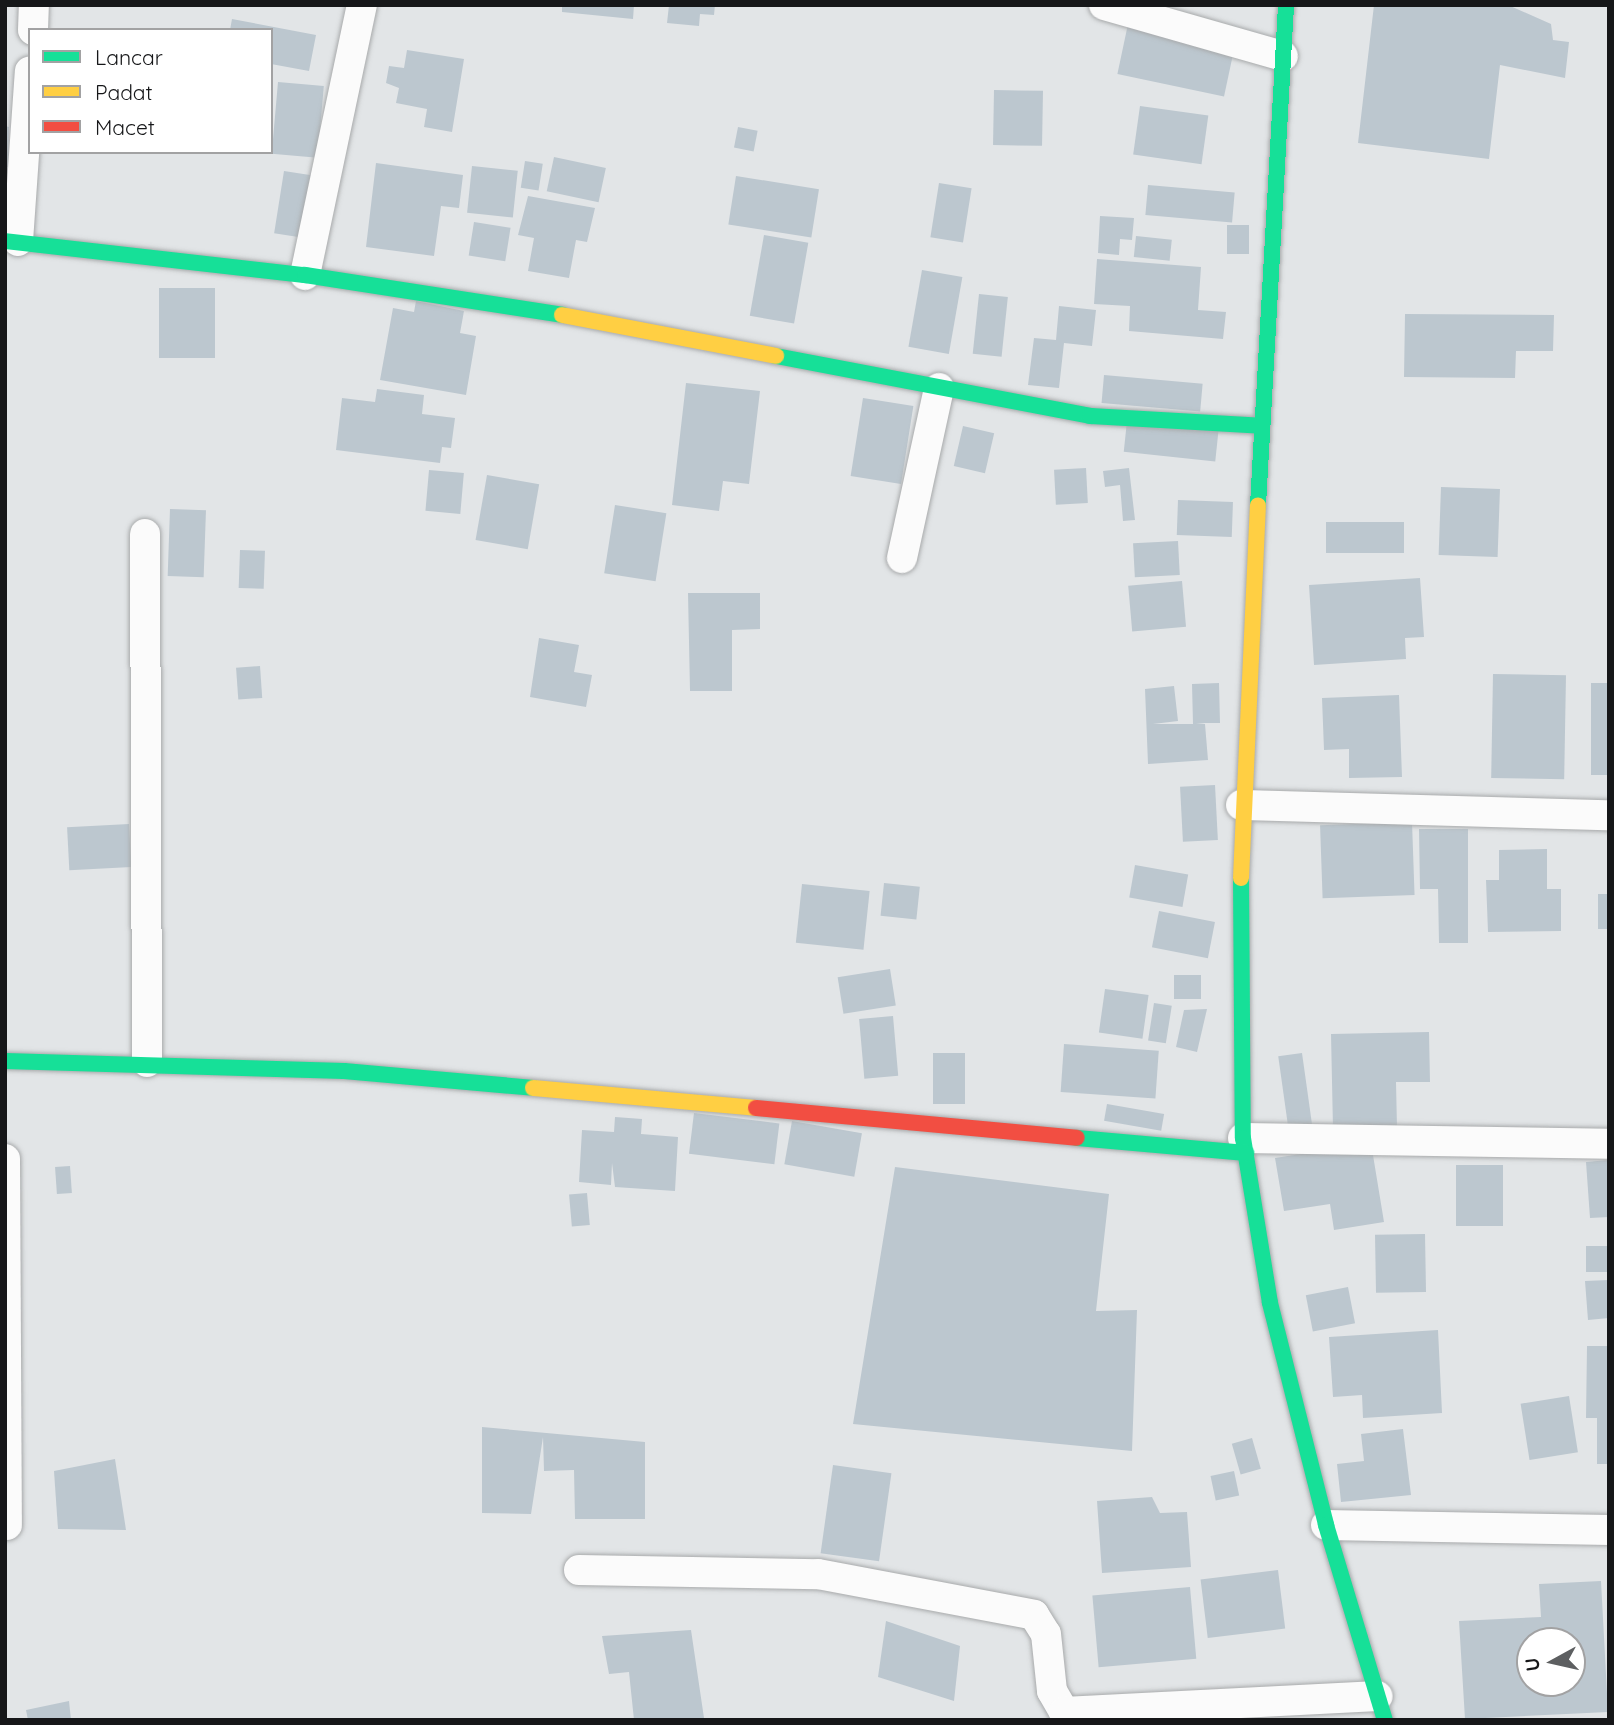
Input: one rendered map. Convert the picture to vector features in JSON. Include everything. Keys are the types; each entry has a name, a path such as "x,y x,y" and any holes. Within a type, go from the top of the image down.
{"main road":[{"path":"1286,5 1241,805 1245,1146 1270,1303 1326,1525 1382,1708"},
{"path":"12,241 306,275 566,316 1090,416 1262,426"},
{"path":"5,1061 147,1062 344,1072 1245,1146"}],"street":[{"path":"33,28 34,5"},
{"path":"306,275 362,5"},
{"path":"1104,5 1283,56"},
{"path":"12,241 28,90"},
{"path":"902,558 939,388"},
{"path":"145,534 147,1062"},
{"path":"1241,805 1609,815"},
{"path":"1245,1146 1609,1144"},
{"path":"5,1159 7,1525"},
{"path":"1326,1525 1609,1530"},
{"path":"579,1570 818,1574 1034,1615 1046,1634 1052,1691 1064,1712 1382,1708"}],"building":[{"path":"562,5 634,5 633,19 562,12"},
{"path":"669,5 715,5 714,15 700,14 699,26 667,23"},
{"path":"1374,5 1508,5 1551,24 1553,40 1569,42 1565,78 1500,65 1489,159 1358,143"},
{"path":"232,19 316,35 309,71 273,64 273,28 230,28"},
{"path":"1128,24 1235,47 1224,97 1117,74"},
{"path":"407,50 464,59 452,132 424,127 427,109 396,103 399,88 386,83 389,66 404,68"},
{"path":"278,82 324,86 318,158 273,154"},
{"path":"994,90 1043,91 1042,146 993,145"},
{"path":"1140,106 1208,116 1202,164 1133,155"},
{"path":"5,126 9,127 8,167 5,167"},
{"path":"738,127 758,131 754,151 734,148"},
{"path":"554,157 606,168 599,202 547,191"},
{"path":"525,161 543,164 539,190 521,188"},
{"path":"376,163 463,175 459,208 441,206 434,256 366,247"},
{"path":"472,166 518,171 513,218 467,213"},
{"path":"284,171 315,176 305,238 274,233"},
{"path":"736,176 819,189 811,238 728,224"},
{"path":"939,183 972,188 963,242 930,237"},
{"path":"1148,185 1235,193 1232,222 1145,215"},
{"path":"528,196 595,208 587,242 576,240 569,278 528,271 534,238 518,235"},
{"path":"1100,216 1134,218 1132,240 1120,239 1119,255 1098,253"},
{"path":"474,222 511,228 505,261 469,256"},
{"path":"1227,225 1249,225 1249,254 1227,254"},
{"path":"764,235 808,243 794,324 750,316"},
{"path":"1136,236 1172,240 1170,261 1134,257"},
{"path":"1097,259 1201,267 1198,310 1226,312 1223,339 1129,331 1130,306 1094,304"},
{"path":"922,270 962,277 949,354 908,347"},
{"path":"159,288 215,288 215,358 159,358"},
{"path":"979,294 1008,297 1002,357 973,354"},
{"path":"416,301 464,311 460,333 476,336 466,395 380,380 393,308 414,312"},
{"path":"1059,306 1096,310 1092,346 1064,343 1059,388 1028,385 1034,338 1056,340"},
{"path":"1405,314 1554,315 1553,351 1516,351 1515,378 1404,377"},
{"path":"1104,375 1203,384 1200,412 1102,403"},
{"path":"686,383 760,391 749,484 723,481 719,511 672,505"},
{"path":"377,389 424,395 422,414 455,418 451,448 442,447 440,463 336,450 342,398 375,402"},
{"path":"863,398 913,406 901,484 851,476"},
{"path":"1127,421 1218,431 1215,461 1124,452"},
{"path":"963,426 994,433 985,473 954,466"},
{"path":"1086,468 1088,503 1056,505 1054,470"},
{"path":"1129,468 1135,520 1123,521 1120,485 1105,487 1103,471"},
{"path":"429,470 464,473 460,514 425,511"},
{"path":"487,475 539,484 528,549 476,540"},
{"path":"1441,487 1500,489 1498,557 1439,555"},
{"path":"1178,500 1233,502 1232,537 1177,535"},
{"path":"615,505 666,513 656,581 604,573"},
{"path":"170,509 206,510 204,577 168,576"},
{"path":"1326,522 1404,522 1404,553 1326,553"},
{"path":"1178,541 1180,575 1135,577 1133,543"},
{"path":"240,550 265,551 264,589 239,588"},
{"path":"1420,578 1424,637 1405,638 1406,659 1314,665 1309,585"},
{"path":"1182,581 1186,627 1132,632 1128,586"},
{"path":"688,593 760,593 760,629 732,630 732,691 690,691"},
{"path":"539,638 579,645 574,672 592,675 586,707 530,697"},
{"path":"260,666 262,698 238,700 236,668"},
{"path":"1493,674 1566,675 1564,779 1491,778"},
{"path":"1219,683 1220,723 1196,723 1205,724 1208,760 1148,764 1145,689 1174,686 1178,721 1153,724 1193,724 1192,684"},
{"path":"1591,683 1609,683 1609,775 1591,775"},
{"path":"1399,695 1402,777 1349,778 1349,749 1324,750 1322,698"},
{"path":"1215,785 1218,840 1183,842 1180,787"},
{"path":"1412,822 1415,895 1323,898 1320,825"},
{"path":"129,824 131,867 69,870 67,827"},
{"path":"1419,829 1468,829 1468,943 1439,943 1438,889 1420,889"},
{"path":"1547,849 1547,889 1561,889 1561,931 1488,932 1486,880 1499,880 1499,850"},
{"path":"1135,865 1188,874 1182,907 1129,897"},
{"path":"884,883 920,887 916,920 881,916"},
{"path":"802,884 870,891 863,950 796,943"},
{"path":"1598,894 1609,894 1609,929 1598,929"},
{"path":"1159,911 1215,922 1208,958 1152,947"},
{"path":"890,969 896,1006 843,1014 838,977"},
{"path":"1174,975 1201,975 1201,999 1174,999"},
{"path":"1105,989 1149,995 1142,1039 1099,1033"},
{"path":"1154,1003 1172,1006 1166,1043 1148,1041"},
{"path":"1207,1009 1197,1052 1176,1047 1184,1010"},
{"path":"893,1016 898,1076 864,1079 859,1019"},
{"path":"1429,1032 1430,1082 1396,1082 1397,1128 1333,1129 1331,1034"},
{"path":"1064,1044 1159,1051 1155,1099 1061,1092"},
{"path":"933,1053 965,1053 965,1104 933,1104"},
{"path":"1302,1053 1313,1129 1289,1133 1278,1056"},
{"path":"1107,1104 1164,1114 1161,1131 1104,1121"},
{"path":"694,1113 779,1123 774,1164 689,1154"},
{"path":"615,1117 642,1119 641,1134 678,1137 675,1191 615,1187 612,1163 611,1185 579,1182 582,1130 614,1132"},
{"path":"792,1121 862,1133 854,1177 784,1164"},
{"path":"1371,1143 1384,1222 1334,1230 1330,1204 1284,1211 1275,1158"},
{"path":"1609,1160 1609,1217 1590,1218 1586,1162"},
{"path":"1456,1165 1503,1165 1503,1226 1456,1226"},
{"path":"70,1166 72,1193 57,1194 55,1167"},
{"path":"895,1167 1109,1194 1096,1311 1137,1310 1132,1451 853,1424"},
{"path":"587,1193 590,1225 572,1226 569,1195"},
{"path":"1425,1234 1426,1292 1376,1293 1375,1235"},
{"path":"1586,1246 1609,1246 1609,1272 1586,1272"},
{"path":"1609,1280 1609,1318 1588,1320 1585,1281"},
{"path":"1348,1287 1355,1323 1313,1332 1306,1295"},
{"path":"1438,1330 1442,1413 1363,1418 1362,1395 1333,1397 1329,1337"},
{"path":"1587,1346 1609,1346 1609,1464 1597,1464 1597,1418 1586,1418"},
{"path":"1569,1396 1578,1452 1530,1460 1521,1404"},
{"path":"482,1427 645,1442 645,1519 575,1519 574,1470 544,1471 543,1437 531,1514 482,1513"},
{"path":"1403,1429 1411,1495 1341,1502 1337,1464 1364,1461 1361,1434"},
{"path":"1252,1438 1261,1469 1241,1475 1232,1444"},
{"path":"115,1459 126,1530 58,1529 54,1471"},
{"path":"833,1465 891,1473 879,1561 821,1553"},
{"path":"1234,1471 1239,1495 1216,1500 1211,1476"},
{"path":"1152,1497 1160,1513 1187,1512 1191,1567 1102,1573 1097,1501"},
{"path":"1278,1570 1285,1629 1208,1638 1201,1580"},
{"path":"1601,1581 1608,1712 1465,1719 1459,1621 1541,1617 1539,1584"},
{"path":"1190,1587 1196,1659 1099,1667 1092,1596"},
{"path":"886,1621 960,1646 954,1701 878,1677"},
{"path":"691,1630 704,1718 634,1720 629,1672 609,1674 602,1636"},
{"path":"69,1701 71,1720 28,1720 26,1710"}],"traffic: fast":[{"path":"1258,505 1286,5"},
{"path":"5,241 305,275 562,315"},
{"path":"776,356 1090,416 1262,426"},
{"path":"1241,878 1243,1138 1270,1303 1326,1525 1385,1720"},
{"path":"5,1061 344,1071 533,1088"},
{"path":"1077,1138 1246,1153"}],"traffic: slow":[{"path":"562,315 776,356"},
{"path":"1241,878 1258,505"},
{"path":"533,1088 756,1108"}],"traffic: jam":[{"path":"756,1108 1077,1138"}]}
